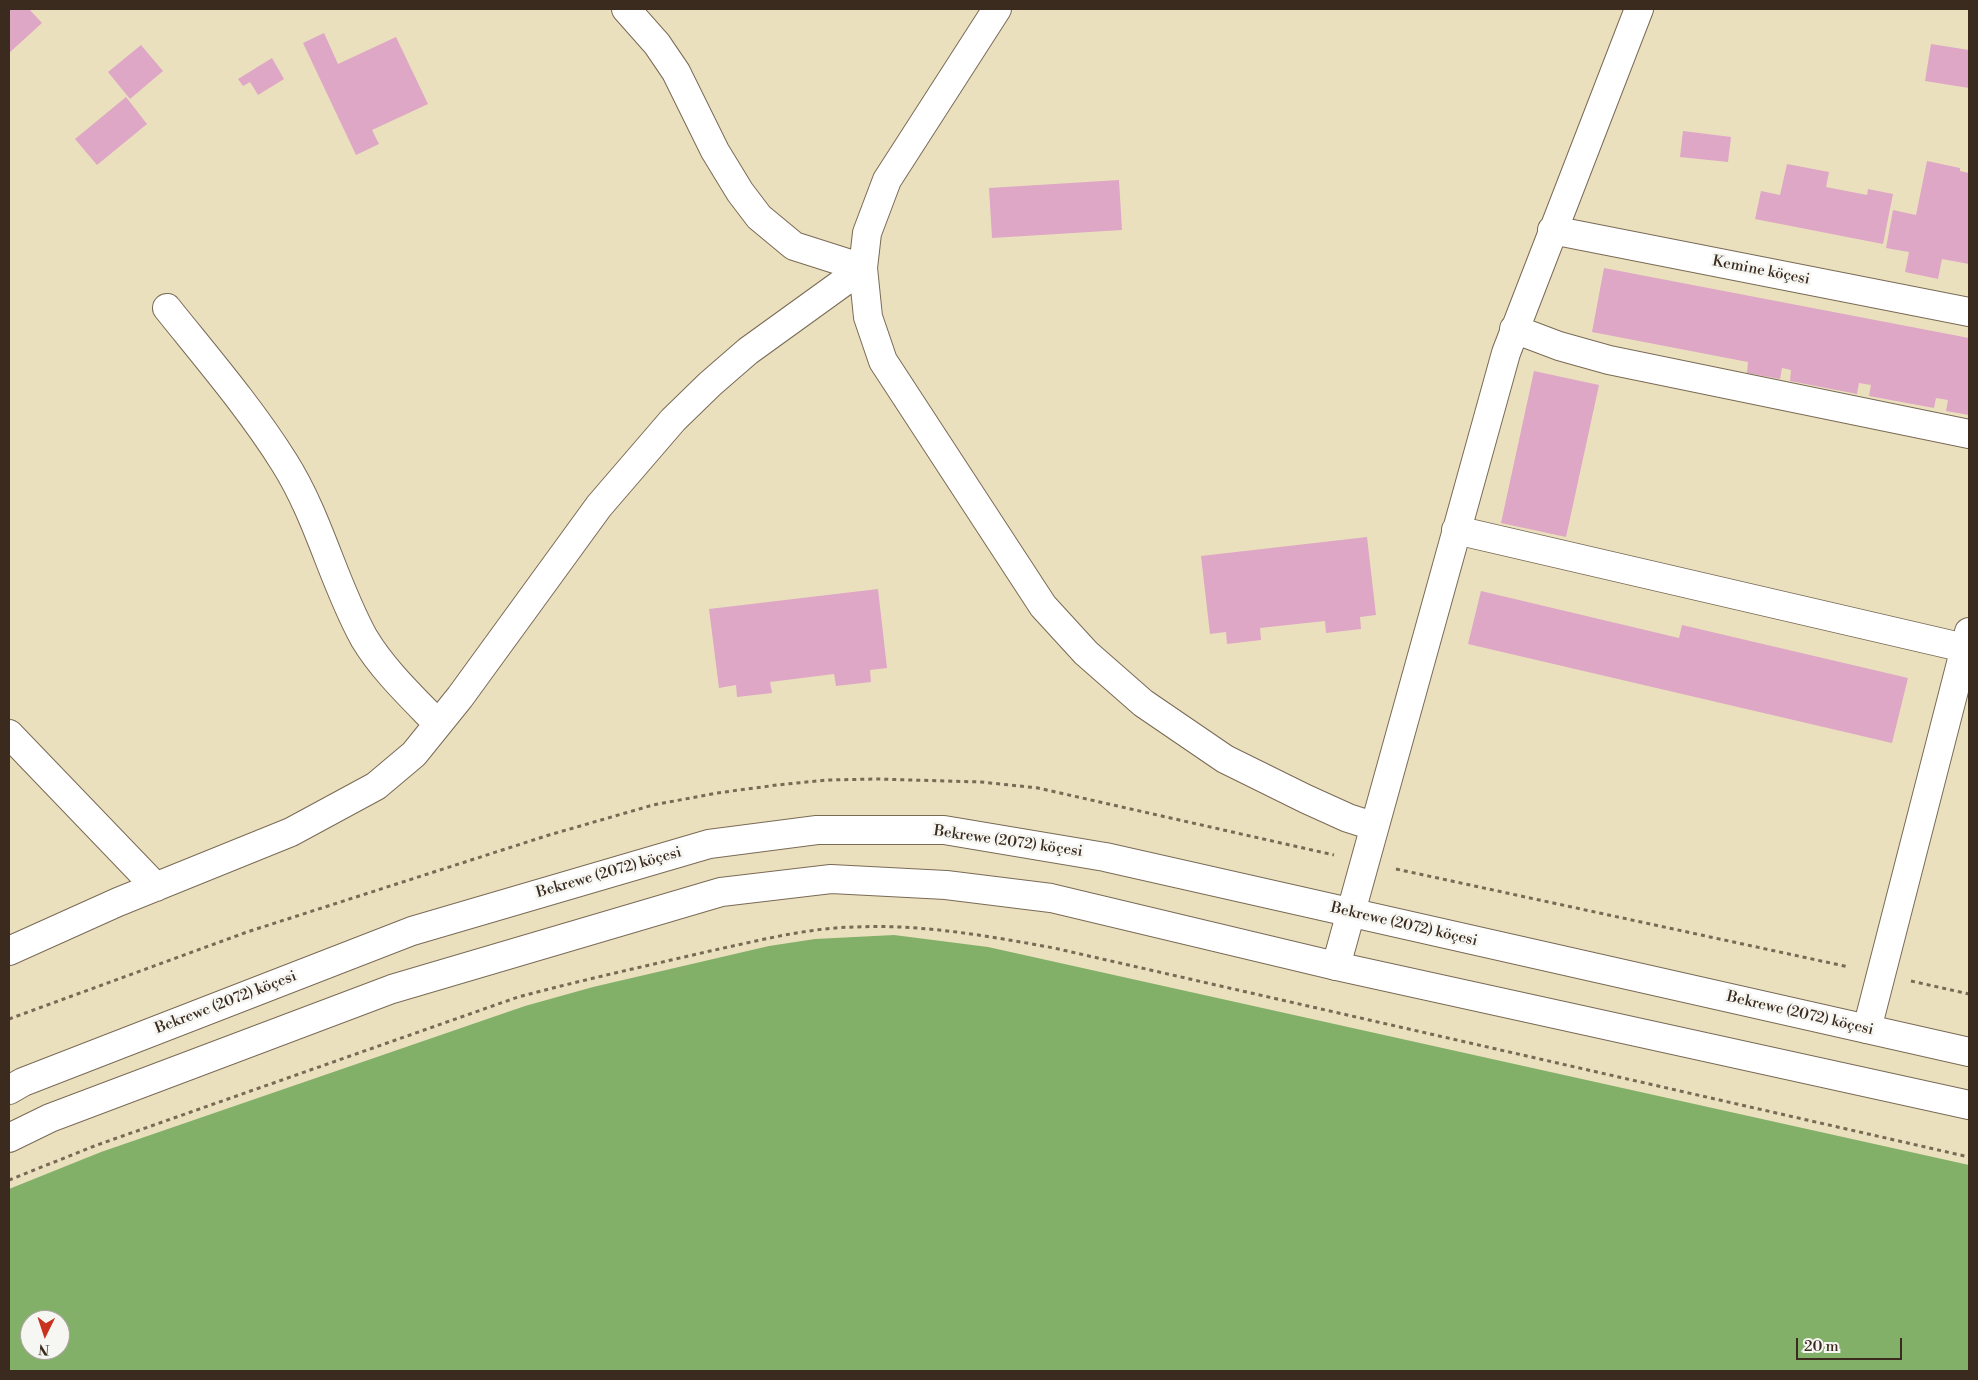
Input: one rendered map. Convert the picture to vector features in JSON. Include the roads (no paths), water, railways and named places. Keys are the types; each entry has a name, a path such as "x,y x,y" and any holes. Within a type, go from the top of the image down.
{"street":[{"path":"626,9 657,44 676,72 715,151 740,192 759,217 794,246 863,268"},
{"path":"997,9 887,180 867,233 863,268 868,317 883,361 1043,606 1086,653 1143,703 1225,758 1306,799 1348,818 1373,826"},
{"path":"1336,966 1373,826 1506,353 1552,230 1640,9"},
{"name":"Kemine köçesi","path":"1552,230 1969,312"},
{"path":"9,951 156,887 291,832 376,786 414,754 460,697 598,506 673,420 748,351 786,321 863,268"},
{"path":"167,308 228,384 284,462 306,501 365,638 406,691 438,724"},
{"path":"1514,329 1559,346 1609,360 1969,434"},
{"path":"1456,530 1968,643 1867,1029"},
{"path":"9,734 156,887"},
{"name":"Bekrewe (2072) köçesi","path":"9,1090 23,1082 412,931 709,844 818,830 944,830 1105,857 1969,1052"},
{"path":"9,1138 50,1118 392,989 721,892 831,879 946,885 1051,898 1336,966 1969,1105"}]}
